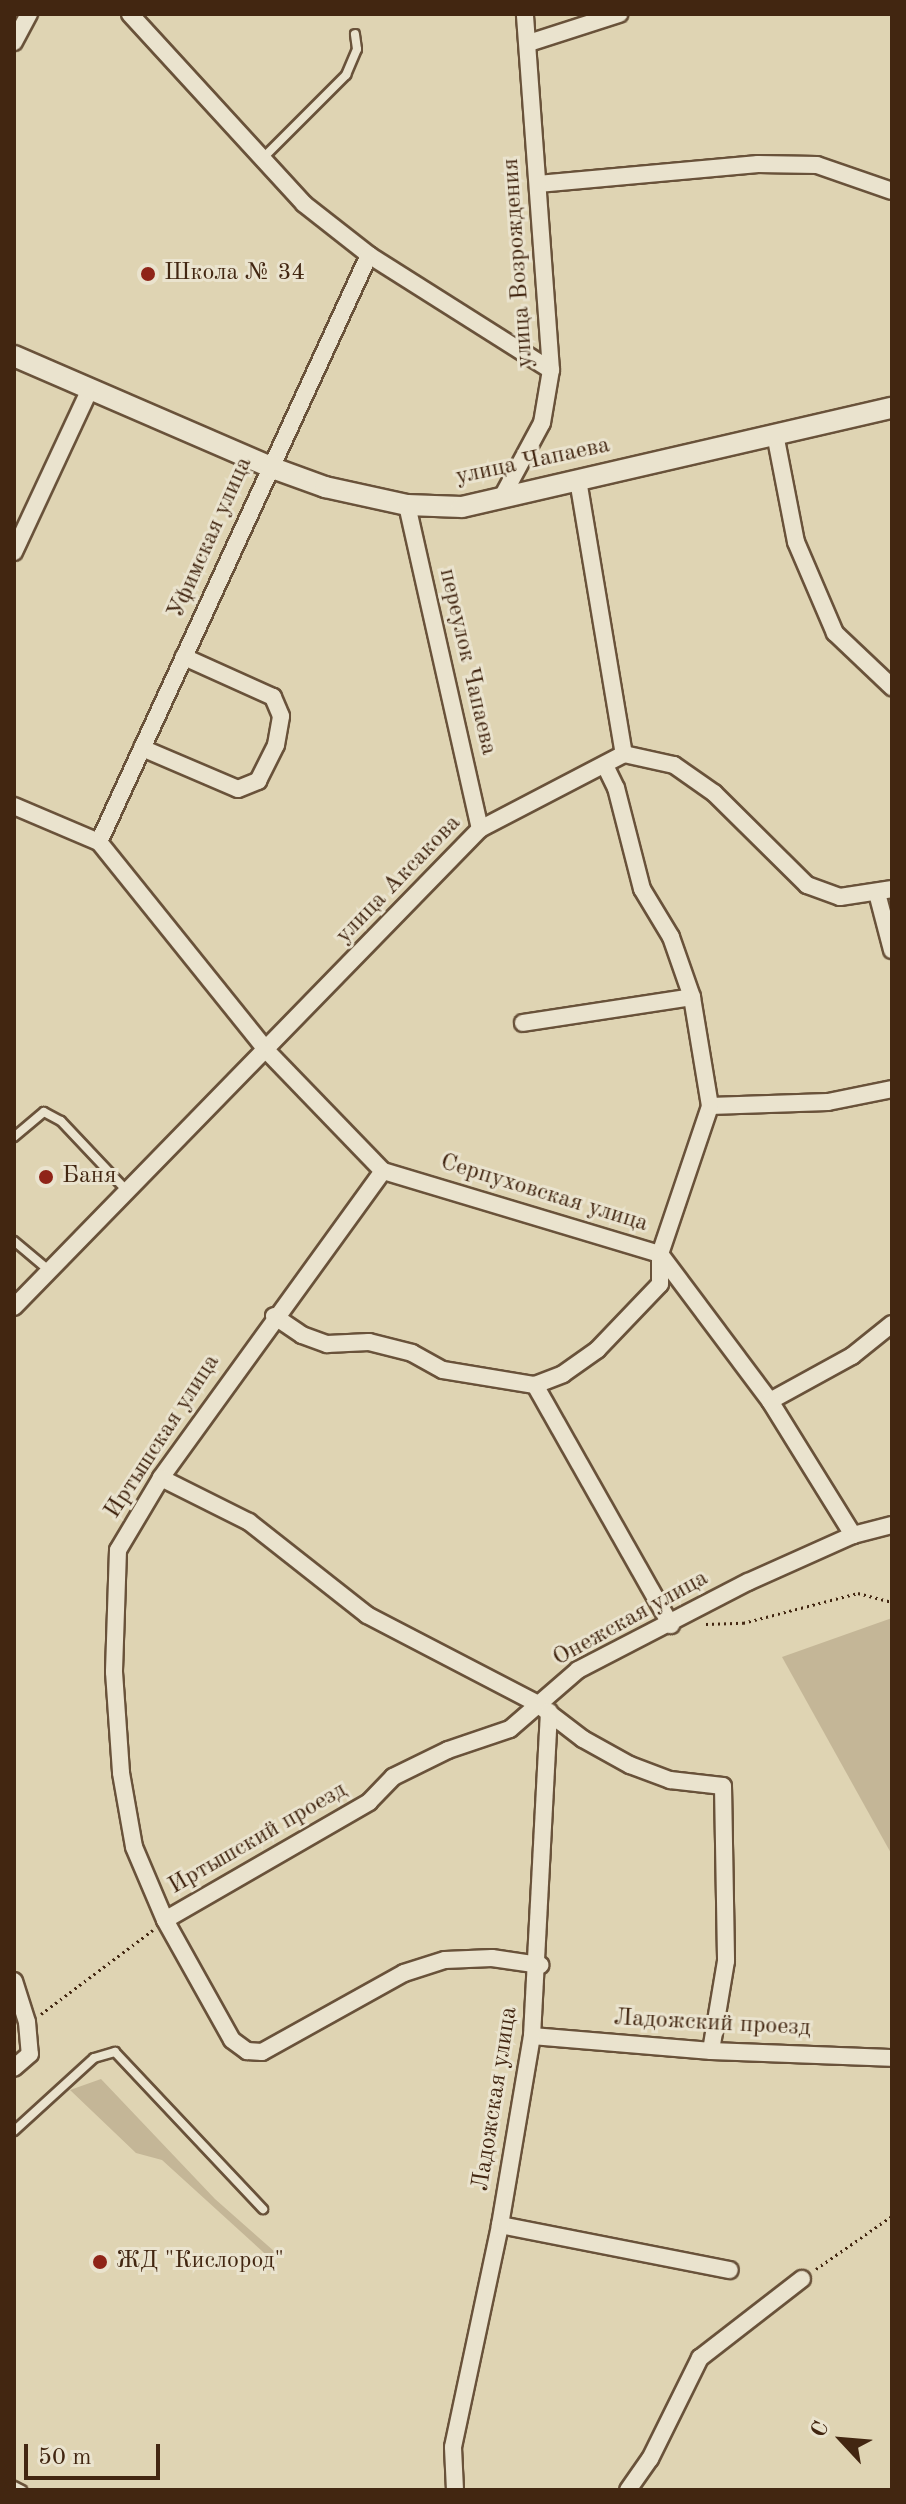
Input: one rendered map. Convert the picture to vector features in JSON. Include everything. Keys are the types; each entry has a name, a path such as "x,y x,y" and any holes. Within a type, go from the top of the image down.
{"street":[{"path":"14,42 29,14"},
{"path":"130,14 260,161 369,255 551,370"},
{"name":"улица Возрождения","path":"501,499 542,423 551,370 525,14"},
{"path":"529,43 619,14"},
{"path":"538,184 788,164 817,165 892,191"},
{"name":"Уфимская улица","path":"99,842 369,255"},
{"name":"улица Чапаева","path":"14,356 270,467 325,487 407,505 462,507 892,408"},
{"path":"14,552 90,389"},
{"path":"775,434 796,542 835,633 892,687"},
{"path":"578,480 624,754 674,765 714,793 807,885 840,897 885,891 892,950"},
{"name":"переулок Чапаева","path":"407,505 480,829"},
{"path":"142,748 238,789 258,781 276,745 281,716 273,697 184,657"},
{"name":"улица Аксакова","path":"14,1307 51,1273 480,829 624,754"},
{"path":"274,1316 302,1335 327,1344 369,1342 412,1353 443,1370 535,1385 563,1374 597,1350 660,1284 660,1254 710,1106 692,997 671,937 642,889 616,788 605,765"},
{"path":"14,806 99,842"},
{"name":"Серпуховская улица","path":"99,842 267,1051 383,1171 660,1254 770,1401 853,1535"},
{"path":"523,1023 692,997"},
{"path":"710,1106 828,1102 892,1089"},
{"name":"Иртышская улица","path":"383,1171 274,1316 161,1478 118,1550 114,1672 121,1773 134,1847 165,1920 232,2040 247,2051 262,2052 404,1973 445,1960 492,1958 540,1965"},
{"path":"770,1401 852,1356 892,1324"},
{"path":"535,1385 671,1625"},
{"path":"161,1478 249,1522 367,1615 543,1707 583,1739 630,1765 670,1780 715,1782 727,1795 726,1961 711,2051"},
{"name":"Онежская улица","path":"543,1707 578,1670 671,1625 748,1582 853,1535 892,1525"},
{"name":"Иртышский проезд","path":"165,1920 369,1802 393,1777 448,1750 510,1729 543,1707"},
{"name":"Ладожская улица","path":"455,2490 453,2447 500,2225 532,2036 540,1965 543,1707"},
{"path":"14,1981 27,2022 30,2054 14,2068"},
{"name":"Ладожский проезд","path":"532,2036 711,2051 890,2058"},
{"path":"500,2225 730,2270"},
{"path":"628,2490 650,2459 700,2358 802,2279"}],"lane":[{"path":"260,161 346,75 357,49 355,34"},
{"path":"14,1137 44,1112 61,1121 128,1192"},
{"path":"14,1241 51,1273"},
{"path":"14,2131 94,2058 115,2052 263,2209"},
{"path":"14,2486 22,2490"}],"path":[{"path":"671,1625 743,1623 858,1593 892,1602"},
{"path":"27,2022 59,2005 165,1920"},
{"path":"802,2279 892,2216"}],"shaded area":[{"path":"892,1618 892,1855 782,1657"},
{"path":"101,2079 215,2199 275,2252 274,2262 162,2160 136,2153 70,2090"}],"place":[{"name":"Школа № 34","path":"148,274"},
{"name":"Баня","path":"46,1177"},
{"name":"ЖД \"Кислород\"","path":"100,2262"}]}
